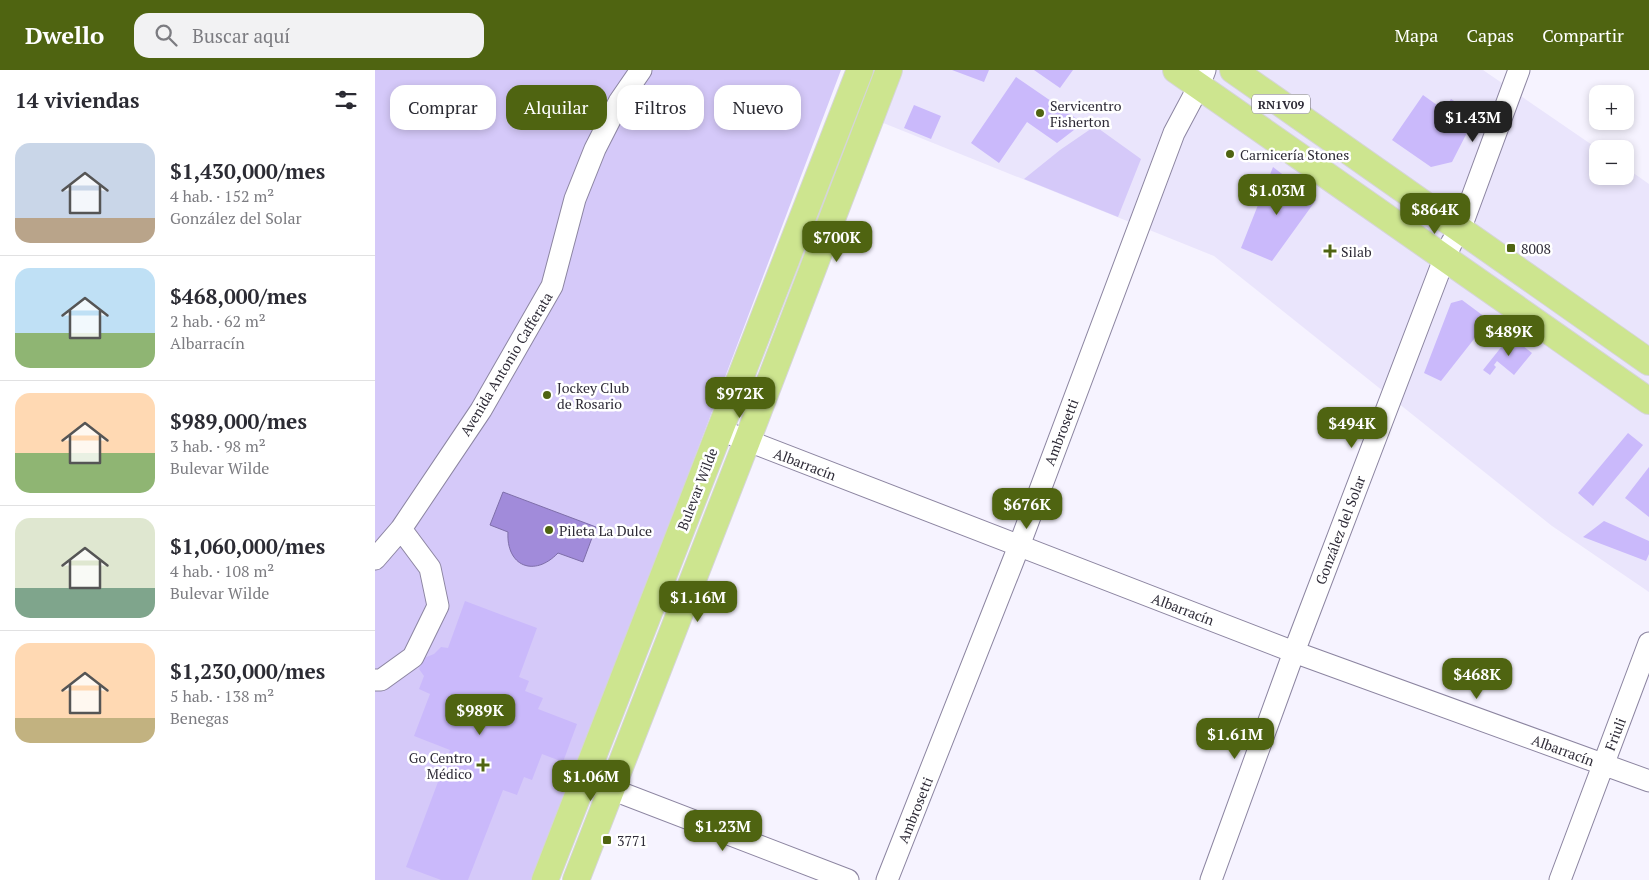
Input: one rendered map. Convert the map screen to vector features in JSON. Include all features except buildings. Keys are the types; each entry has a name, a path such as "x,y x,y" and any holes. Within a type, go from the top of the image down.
{"main road":[{"name":"Bulevar Wilde","path":"545,880 859,70"},
{"name":"Bulevar Wilde","path":"576,880 889,70"},
{"name":"RN1V09","path":"1176,70 1202,78 1444,259 1649,401"},
{"name":"RN1V09","path":"1233,70 1649,362"}],"street":[{"name":"Avenida Antonio Cafferata","path":"375,559 401,529 481,410 552,286 575,199 595,149 619,102 641,70"},
{"name":"González del Solar","path":"1211,880 1294,652 1444,259 1460,230 1519,70"},
{"name":"Ambrosetti","path":"887,880 1019,546 1173,133 1202,78"},
{"name":"Albarracín","path":"720,430 1294,652 1649,781"},
{"path":"375,680 381,680 413,657 438,606 430,568 401,529"},
{"name":"Friuli","path":"1560,880 1649,643"},
{"path":"585,780 847,880"}],"shaded area":[{"name":"Jockey Club de Rosario","path":"375,70 841,70 596,719 531,880 375,880"},
{"path":"858,70 1483,70 1589,143 1589,185 1634,185 1634,173 1649,184 1649,592 1552,526 1214,256 871,118"},
{"path":"1095,126 1141,159 1118,217 1024,179 1060,150"},
{"name":"Pileta La Dulce","path":"503,492 596,527 583,562 558,553 549,561 540,565 523,565 517,560 509,544 508,532 490,525"}],"place":[{"name":"Servicentro Fisherton","path":"1040,113"},
{"name":"Carnicería Stones","path":"1230,154"},
{"name":"8008","path":"1511,248"},
{"name":"Silab","path":"1330,251"},
{"name":"Jockey Club de Rosario","path":"547,395"},
{"name":"Pileta La Dulce","path":"549,530"},
{"name":"Go Centro Médico","path":"483,765"},
{"name":"3771","path":"607,840"}]}
